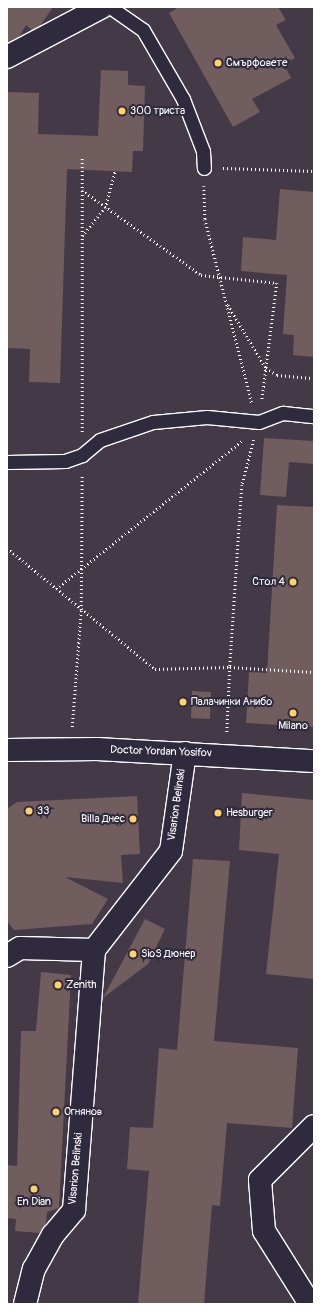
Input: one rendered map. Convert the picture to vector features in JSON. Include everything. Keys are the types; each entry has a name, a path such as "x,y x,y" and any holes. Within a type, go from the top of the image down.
{"street":[{"path":"7,57 102,7"},
{"name":"Doctor Yordan Yosifov","path":"7,750 185,753 314,761"},
{"name":"Visarion Belinski","path":"25,1304 34,1269 53,1236 74,1210 94,950 171,852 185,753"},
{"path":"7,956 20,948 94,950"},
{"path":"310,1304 264,1231 260,1180 314,1126"}],"lane":[{"path":"110,7 142,30 182,99 203,151 204,168"},
{"path":"7,462 65,461 82,455 100,440 152,422 207,417 259,422 283,413 314,416"}],"path":[{"path":"82,156 82,416"},
{"path":"259,422 247,390 221,277 205,220 204,168 314,171"},
{"path":"82,236 105,208 115,171"},
{"path":"82,190 105,208 201,275 277,283 259,422 242,485 230,667 226,755"},
{"path":"226,301 266,368 277,375 314,378"},
{"path":"56,589 248,436 259,422"},
{"path":"70,750 81,610 82,477"},
{"path":"7,548 155,669 230,667 314,672"}],"building":[{"path":"7,7 53,7 40,26 32,30 26,25 19,37 7,43"},
{"path":"179,7 278,7 286,20 276,25 295,58 284,64 291,78 252,99 260,112 233,127 169,13"},
{"path":"101,70 128,71 128,85 145,86 143,151 133,151 132,172 67,169 60,383 29,382 30,349 7,348 8,92 39,93 38,134 98,136"},
{"path":"280,189 314,192 314,357 293,355 294,335 283,334 287,275 241,271 243,237 276,240"},
{"path":"264,438 314,441 314,464 289,462 286,497 260,495"},
{"name":"Стол 4","path":"277,505 314,507 314,727 246,723 249,672 267,673"},
{"path":"192,691 211,692 210,719 191,718"},
{"path":"242,793 314,800 314,979 266,974 279,854 239,850"},
{"path":"137,796 140,854 121,855 123,883 65,877 108,899 92,924 14,930 7,921 7,809 17,802"},
{"path":"193,859 230,861 214,1041 298,1048 292,1128 227,1123 220,1206 212,1205 204,1304 138,1304 149,1171 127,1169 130,1127 153,1128 159,1048 177,1050"},
{"path":"145,919 165,929 148,964 103,998"},
{"path":"41,972 71,975 59,1208 47,1212 46,1224 40,1233 15,1231 16,1219 7,1218 7,1165 17,1166 21,1031 36,1031"}],"place":[{"name":"Смърфовете","path":"218,63"},
{"name":"300 триста","path":"122,111"},
{"name":"Стол 4","path":"293,582"},
{"name":"Палачинки Анибо","path":"183,702"},
{"name":"Milano","path":"293,713"},
{"name":"33","path":"29,811"},
{"name":"Hesburger","path":"218,813"},
{"name":"Billa Днес","path":"133,819"},
{"name":"SioS Дюнер","path":"133,954"},
{"name":"Zenith","path":"58,985"},
{"name":"Огнянов","path":"56,1112"},
{"name":"En Dian","path":"34,1189"}]}
